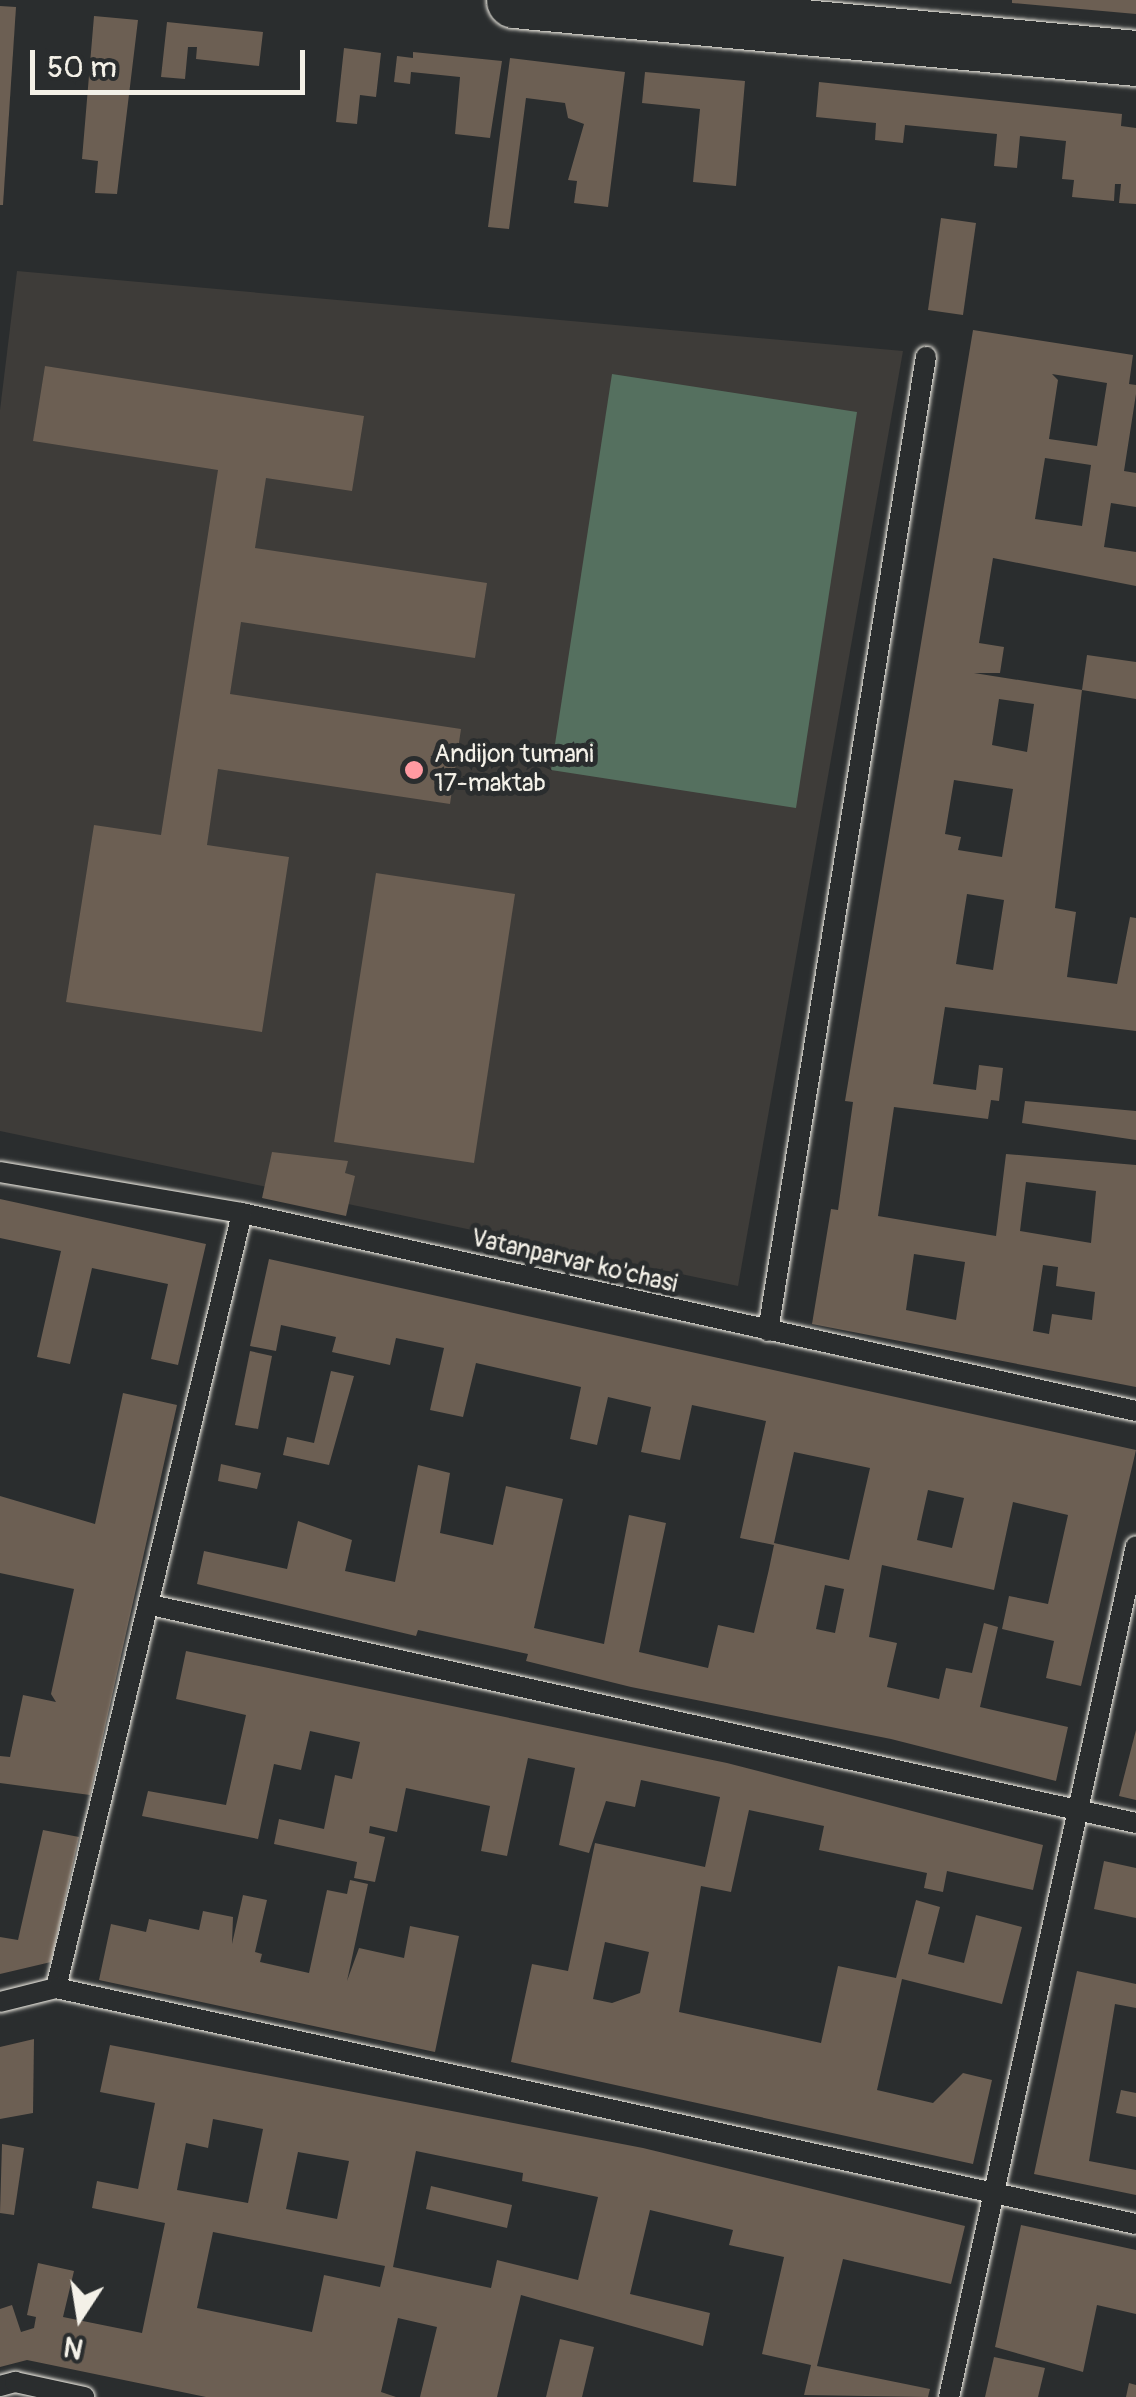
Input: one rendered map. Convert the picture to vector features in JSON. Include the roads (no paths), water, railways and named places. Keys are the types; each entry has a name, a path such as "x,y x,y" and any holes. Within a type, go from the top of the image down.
{"street":[{"path":"514,0 852,22 1136,58"}],"lane":[{"path":"768,1332 926,358"},
{"name":"Vatanparvar ko'chasi","path":"0,1172 242,1213 1136,1412"},
{"path":"56,1988 242,1213"},
{"path":"950,2397 1136,1546"},
{"path":"151,1605 1136,1823"},
{"path":"0,2002 56,1988 1136,2224"},
{"path":"0,2386 14,2382 84,2397"}],"place":[{"name":"Andijon tumani 17-maktab","path":"414,770"}]}
